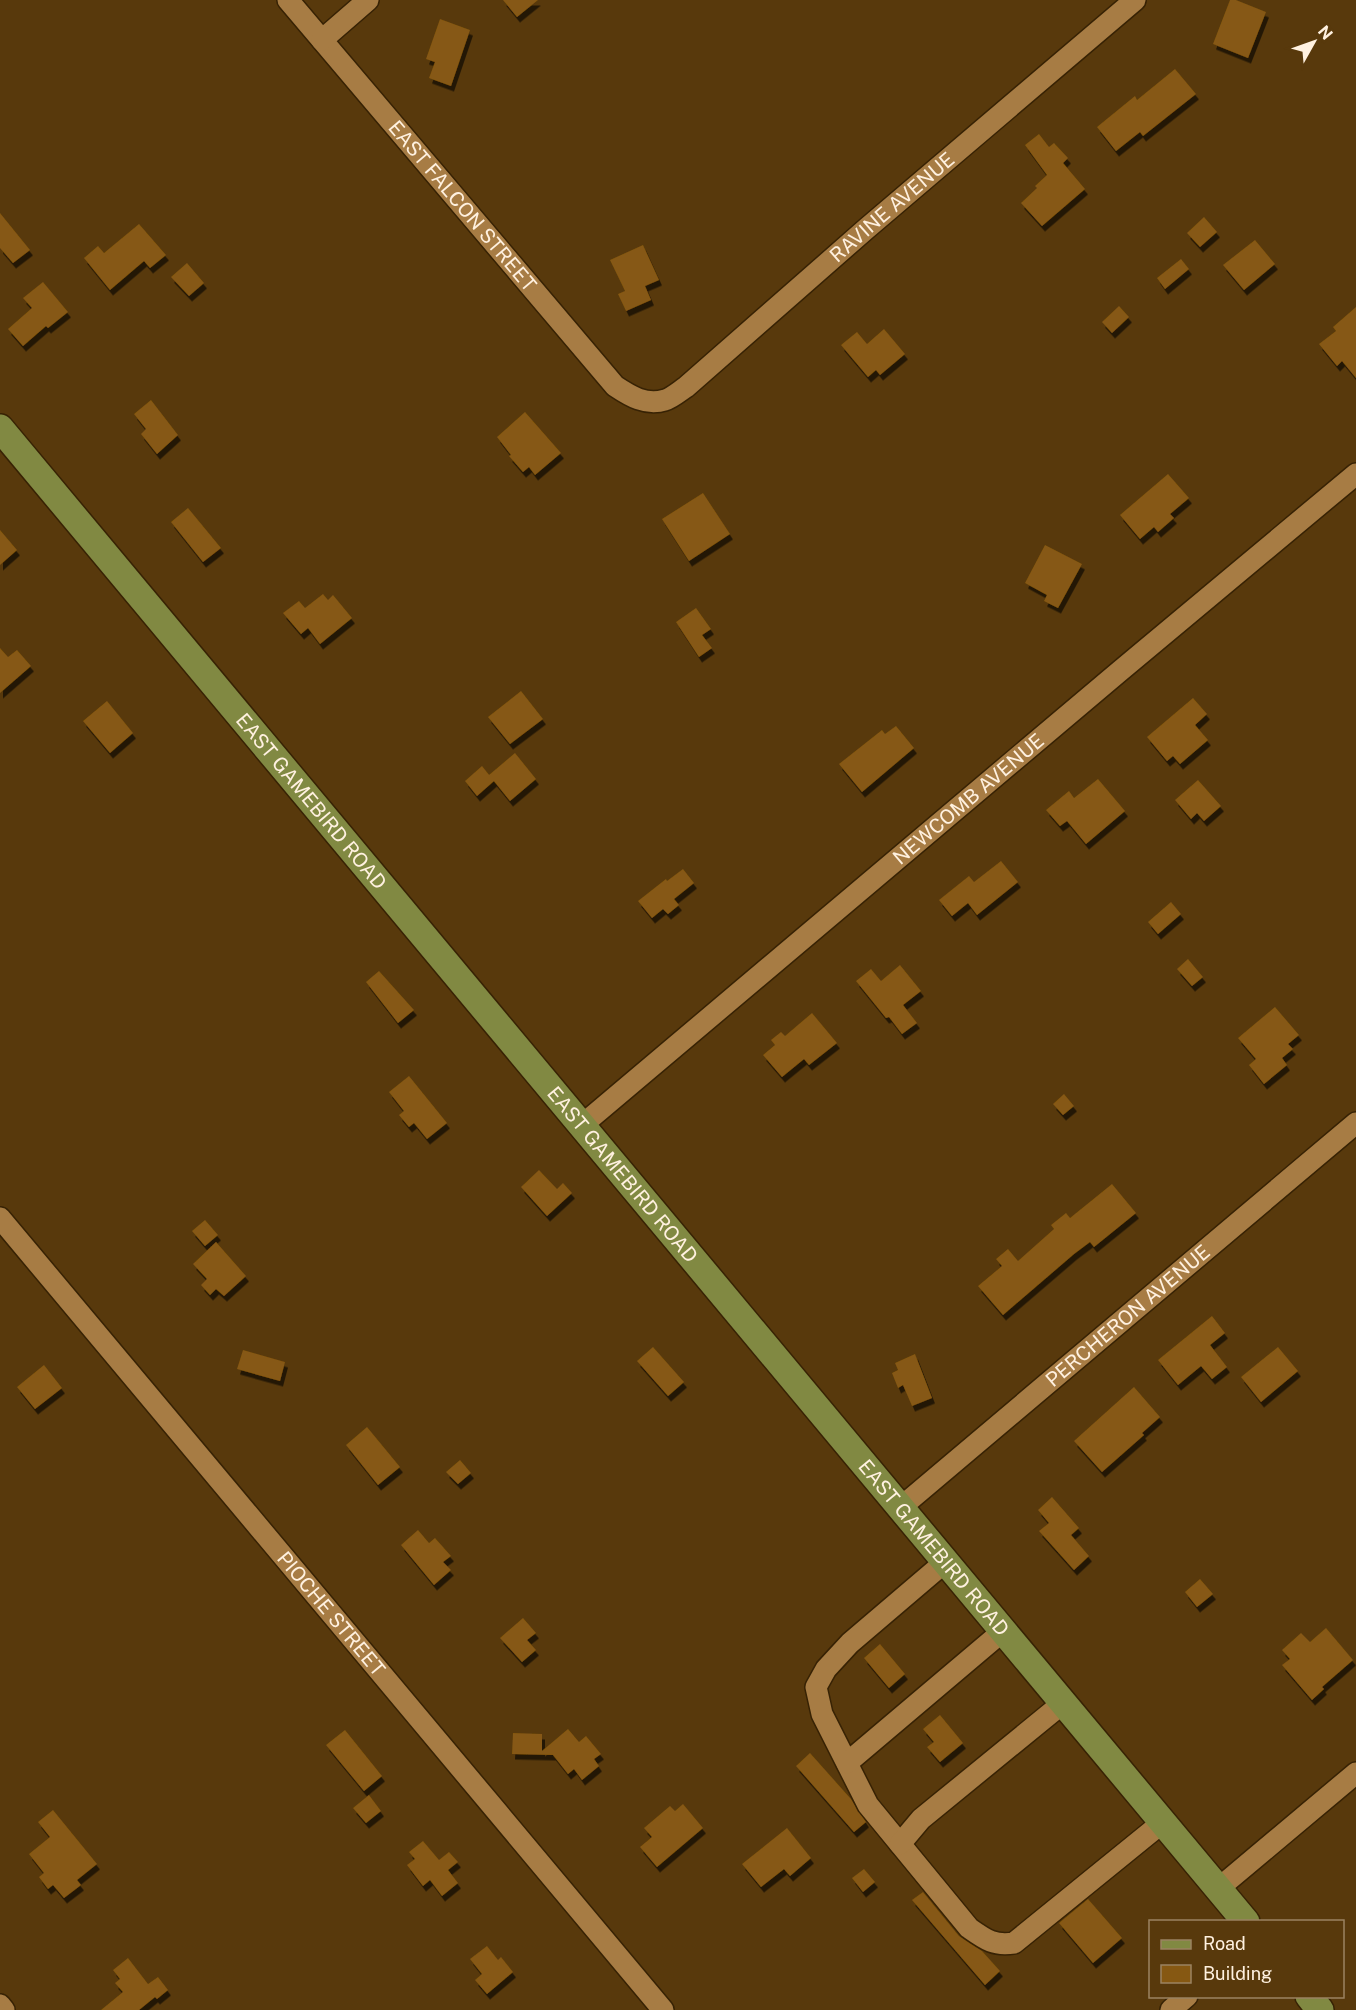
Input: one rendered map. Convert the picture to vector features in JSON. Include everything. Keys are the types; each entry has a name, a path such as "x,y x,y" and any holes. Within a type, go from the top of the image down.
{"main road":[{"name":"EAST GAMEBIRD ROAD","path":"0,428 1244,1920"},
{"path":"1311,1998 1320,2010"}],"street":[{"name":"EAST FALCON STREET","path":"288,0 615,386 634,398 645,401"},
{"path":"322,40 368,0"},
{"name":"RAVINE AVENUE","path":"645,401 666,400 686,387 866,229 1135,0"},
{"name":"NEWCOMB AVENUE","path":"581,1126 1356,474"},
{"name":"PERCHERON AVENUE","path":"900,1508 1356,1123"},
{"name":"PIOCHE STREET","path":"0,1218 663,2010"},
{"path":"945,1562 850,1643 826,1669 816,1687 822,1714 868,1805 969,1928 985,1940 1001,1945 1014,1943 1163,1822"},
{"path":"847,1763 1003,1631"},
{"path":"900,1844 921,1819 1063,1703"},
{"path":"1219,1888 1356,1773"},
{"path":"1171,2010 1185,1998"},
{"path":"0,2005 4,2010"}],"building":[{"path":"503,0 538,0 517,17"},
{"path":"1230,0 1236,0 1266,12 1248,58 1213,44"},
{"path":"440,19 470,30 451,86 429,78 435,62 426,59"},
{"path":"1175,69 1196,94 1143,136 1140,132 1116,151 1097,127 1135,96 1137,100"},
{"path":"1039,134 1049,147 1054,143 1068,158 1063,163 1085,189 1042,226 1021,203 1047,175 1025,145"},
{"path":"0,213 30,250 13,263 0,248"},
{"path":"1204,217 1217,232 1200,247 1187,233"},
{"path":"139,224 166,255 150,268 144,261 110,290 84,258 98,246 104,253"},
{"path":"1255,240 1275,264 1244,290 1223,265"},
{"path":"643,245 659,280 645,286 651,300 626,311 618,294 625,291 610,260"},
{"path":"1181,259 1189,269 1165,289 1157,278"},
{"path":"187,263 204,283 189,296 171,277"},
{"path":"43,282 68,312 48,328 46,326 23,346 8,329 32,308 23,298"},
{"path":"1119,306 1129,317 1112,333 1102,322"},
{"path":"1356,307 1356,378 1342,361 1337,366 1319,344 1336,331 1333,327"},
{"path":"884,329 905,354 880,375 876,370 868,377 841,345 857,332 867,344"},
{"path":"151,400 178,435 157,454 141,434 146,429 134,414"},
{"path":"525,412 561,453 535,475 529,467 523,472 497,437"},
{"path":"1168,474 1189,498 1170,514 1174,518 1158,532 1154,527 1140,539 1120,515"},
{"path":"703,493 730,534 689,561 662,519"},
{"path":"188,508 221,548 203,562 171,522"},
{"path":"0,530 17,550 0,565"},
{"path":"1045,545 1082,564 1058,608 1044,601 1047,595 1025,583"},
{"path":"323,594 328,600 333,595 352,618 320,644 308,628 301,634 283,613 299,601 305,608"},
{"path":"696,608 711,629 702,635 712,648 699,657 676,622"},
{"path":"0,648 8,657 17,650 31,666 0,693"},
{"path":"521,691 543,719 510,744 488,717"},
{"path":"1193,698 1207,714 1195,725 1208,740 1180,764 1173,756 1167,761 1147,737"},
{"path":"107,701 133,733 110,753 83,721"},
{"path":"896,726 914,748 862,792 839,764 882,730 885,734"},
{"path":"515,753 536,779 510,801 489,775"},
{"path":"482,766 494,781 477,796 465,781"},
{"path":"1098,779 1125,811 1086,844 1067,821 1060,826 1046,810 1069,791 1074,798"},
{"path":"1198,780 1221,806 1204,821 1197,813 1191,819 1175,800"},
{"path":"1001,861 1018,882 977,915 968,903 952,916 939,900 969,876 974,882"},
{"path":"683,869 694,883 674,899 679,905 668,914 663,909 652,918 638,901"},
{"path":"1171,902 1181,914 1158,934 1148,922"},
{"path":"1188,959 1203,977 1192,986 1177,969"},
{"path":"900,965 921,991 903,1005 917,1023 902,1034 856,981 871,969 881,981"},
{"path":"379,971 414,1010 398,1023 366,982"},
{"path":"1275,1007 1299,1035 1288,1044 1293,1049 1282,1058 1287,1065 1264,1084 1249,1065 1256,1059 1238,1038"},
{"path":"812,1013 837,1043 809,1065 804,1059 782,1077 763,1055 775,1045 771,1040 781,1032 785,1036"},
{"path":"409,1076 447,1123 427,1139 414,1123 409,1127 399,1115 404,1111 389,1092"},
{"path":"1064,1094 1074,1106 1063,1115 1053,1104"},
{"path":"539,1170 557,1189 563,1183 572,1193 547,1216 521,1187"},
{"path":"1112,1184 1136,1213 1094,1247 1090,1242 1074,1254 1003,1315 978,1286 1002,1266 996,1259 1008,1249 1018,1261 1054,1229 1051,1225 1066,1213 1070,1218"},
{"path":"205,1220 218,1235 205,1246 192,1231"},
{"path":"216,1242 246,1276 224,1296 216,1289 210,1295 201,1285 207,1279 193,1264"},
{"path":"1212,1316 1225,1333 1210,1345 1227,1367 1212,1379 1201,1366 1178,1385 1158,1360"},
{"path":"653,1347 684,1382 668,1396 637,1361"},
{"path":"1278,1347 1298,1371 1261,1402 1241,1377"},
{"path":"243,1350 285,1362 280,1381 237,1369"},
{"path":"915,1354 932,1398 912,1406 903,1385 898,1388 892,1373 898,1370 895,1363"},
{"path":"44,1365 62,1388 35,1409 17,1387"},
{"path":"1134,1387 1160,1417 1142,1433 1144,1435 1102,1472 1074,1441"},
{"path":"367,1427 400,1467 378,1485 346,1445"},
{"path":"460,1460 471,1473 458,1484 446,1472"},
{"path":"1052,1497 1079,1528 1071,1535 1089,1556 1074,1570 1039,1531 1049,1523 1038,1510"},
{"path":"418,1530 429,1543 435,1538 451,1556 443,1562 451,1570 434,1585 401,1545"},
{"path":"1200,1579 1213,1594 1197,1607 1185,1592"},
{"path":"523,1618 536,1633 527,1640 536,1650 522,1662 500,1638"},
{"path":"1326,1628 1353,1660 1322,1687 1324,1689 1312,1700 1282,1665 1290,1659 1282,1650 1301,1633 1310,1642"},
{"path":"880,1644 905,1674 889,1688 864,1658"},
{"path":"940,1715 963,1743 940,1762 927,1747 934,1742 923,1729"},
{"path":"568,1729 579,1742 586,1736 601,1754 594,1759 599,1766 582,1780 574,1769 568,1774 553,1755 512,1754 513,1733 542,1734 542,1751"},
{"path":"345,1730 382,1776 364,1791 326,1745"},
{"path":"810,1753 851,1799 866,1822 854,1832 796,1766"},
{"path":"369,1795 381,1811 366,1823 353,1808"},
{"path":"683,1804 703,1828 657,1867 640,1847 652,1837 644,1828 670,1806 675,1811"},
{"path":"53,1810 97,1864 77,1880 81,1885 64,1898 53,1885 48,1889 39,1877 44,1873 29,1854 50,1837 38,1822"},
{"path":"787,1828 811,1858 790,1876 784,1869 761,1887 742,1864"},
{"path":"423,1841 439,1860 449,1852 458,1862 448,1870 458,1883 442,1896 430,1880 423,1886 407,1865 415,1859 409,1852"},
{"path":"864,1869 875,1882 863,1892 852,1878"},
{"path":"923,1892 959,1936 982,1951 1000,1971 985,1985 912,1900"},
{"path":"1088,1899 1122,1938 1093,1963 1059,1923"},
{"path":"487,1946 498,1960 501,1957 513,1972 487,1994 475,1980 482,1974 470,1959"},
{"path":"128,1958 148,1984 158,1977 168,1990 139,2010 101,2010 123,1992 115,1983 120,1979 113,1970"}]}
